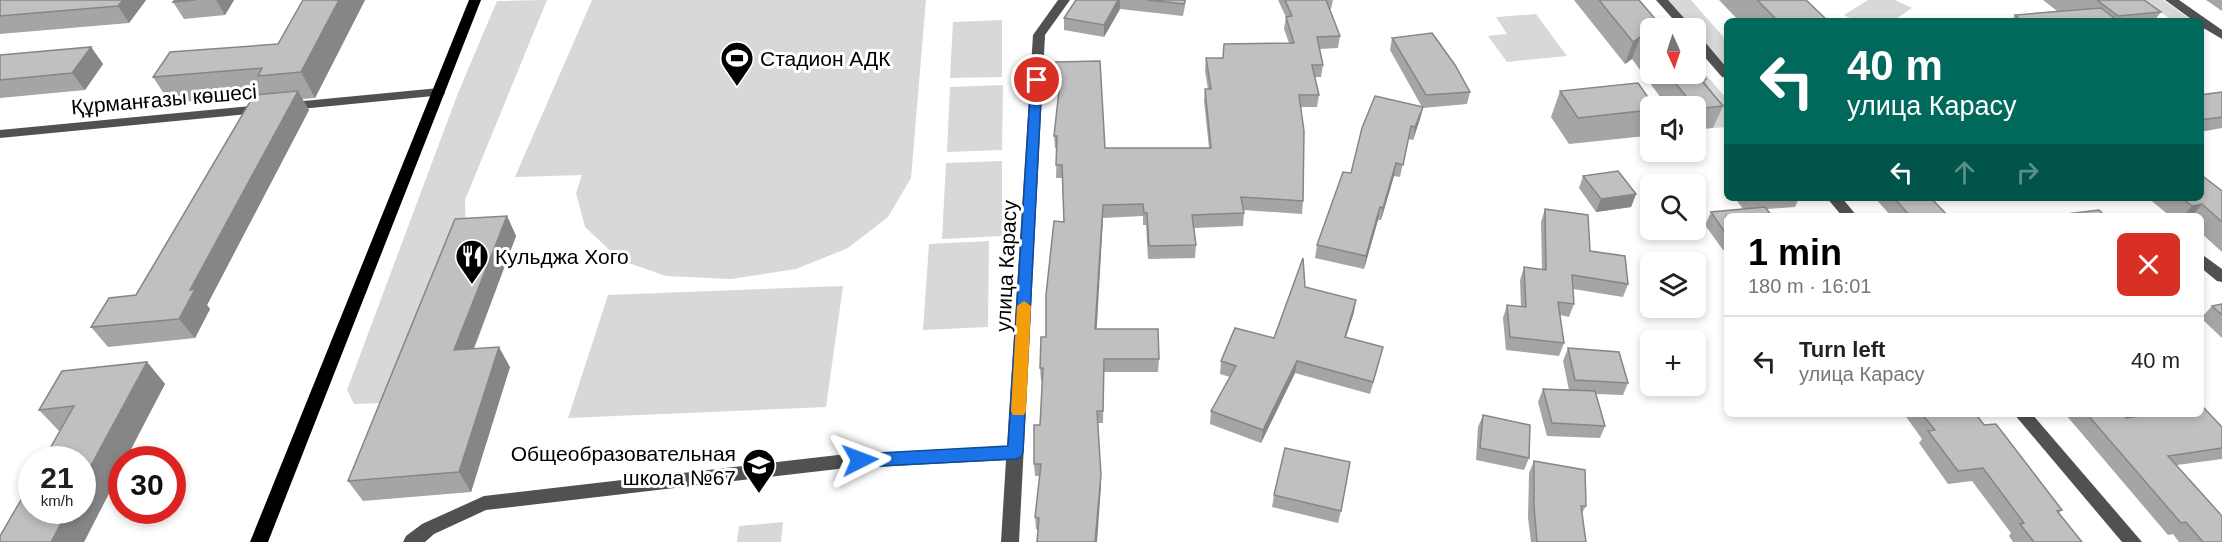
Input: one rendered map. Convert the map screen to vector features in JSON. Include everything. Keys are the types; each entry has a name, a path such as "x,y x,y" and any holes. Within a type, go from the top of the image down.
{"main road":[{"path":"259,542 475,0"}],"street":[{"name":"улица Карасу","path":"1010,542 1039,35 1064,0"},
{"path":"1662,0 1678,18"},
{"path":"2171,0 2197,18"},
{"path":"2204,23 2222,35"},
{"path":"1706,51 1724,72"},
{"name":"Құрманғазы көшесі","path":"0,134 439,92"},
{"path":"1837,201 1847,213"},
{"path":"2204,261 2222,277"},
{"path":"2025,417 2133,542"},
{"path":"412,542 428,529 484,503 838,462 1016,452"}],"shaded area":[{"path":"547,0 465,200 466,239 411,375 379,403 354,404 347,390 458,93 497,1"},
{"name":"Стадион АДК","path":"592,0 926,0 911,178 888,217 848,248 796,269 731,279 666,276 620,260 585,227 576,193 582,175 515,177"},
{"path":"1662,0 1691,0 1724,38 1724,72 1706,51 1706,18 1678,18"},
{"path":"1868,0 1895,0 1912,8 1897,18 1850,18 1844,15"},
{"path":"2144,0 2163,0 2189,18 2169,18"},
{"path":"1536,14 1567,56 1507,62 1488,36 1507,34 1496,17"},
{"path":"1002,20 1002,77 950,78 953,22"},
{"path":"1706,75 1724,96 1724,127 1713,128 1706,119 1706,96 1692,96 1693,84 1706,84"},
{"path":"1003,85 1002,150 947,152 950,87"},
{"path":"1002,161 1002,236 942,239 946,163"},
{"path":"989,241 988,327 923,330 929,244"},
{"path":"843,286 826,407 568,418 608,295"},
{"path":"783,522 781,542 737,542 739,526"}],"building":[{"path":"0,0 123,0 118,6 0,16"},
{"path":"303,0 339,0 301,72 258,76 262,68 153,77 170,52 278,44"},
{"path":"1076,0 1118,0 1104,25 1064,18"},
{"path":"1147,0 1185,0 1184,4"},
{"path":"1285,0 1326,0 1340,36 1317,37 1323,65 1312,65 1319,95 1299,95 1304,131 1303,201 1241,197 1244,213 1192,215 1196,245 1149,246 1147,213 1144,213 1143,204 1103,205 1095,329 1158,329 1159,359 1104,359 1103,411 1097,411 1101,475 1095,542 1037,542 1039,518 1035,517 1041,464 1034,464 1034,425 1040,425 1043,368 1040,368 1041,337 1046,337 1046,295 1054,221 1064,222 1062,165 1056,165 1057,136 1054,136 1060,81 1055,81 1055,62 1100,61 1105,148 1211,148 1205,89 1211,89 1206,58 1223,58 1224,44 1294,43 1286,17 1292,16"},
{"path":"1599,0 1639,0 1654,18 1640,18 1640,37 1633,42"},
{"path":"1757,0 1806,0 1825,18 1775,18"},
{"path":"2097,0 2144,0 2161,12 2118,16"},
{"path":"2101,8 2114,18 2018,18 2015,15"},
{"path":"1432,33 1455,65 1470,92 1426,95 1392,38"},
{"path":"91,47 72,73 0,80 0,55"},
{"path":"1638,83 1647,96 1640,96 1640,111 1578,118 1560,91"},
{"path":"1676,84 1704,84 1723,106 1706,108 1706,96 1686,96"},
{"path":"298,91 190,290 195,289 179,319 91,327 109,298 136,295 254,95"},
{"path":"2222,92 2222,117 2204,119 2204,94"},
{"path":"1375,96 1423,107 1415,127 1411,126 1403,165 1396,163 1366,256 1317,245 1343,172 1351,173 1362,128"},
{"path":"1618,171 1636,194 1601,199 1583,176"},
{"path":"2204,177 2222,191 2222,222 2202,204 2192,206 2186,201 2204,201"},
{"path":"1897,201 1934,201 1945,213 1907,213"},
{"path":"1765,207 1770,213 1724,213 1724,231 1711,212"},
{"path":"1545,209 1588,215 1590,251 1625,256 1628,284 1572,275 1574,304 1558,302 1564,343 1510,337 1507,305 1526,307 1524,267 1546,270"},
{"path":"2099,210 2102,213 2074,213"},
{"path":"507,216 454,350 499,347 459,472 348,481 455,219"},
{"path":"1303,258 1305,287 1356,300 1345,337 1383,347 1373,382 1297,361 1263,430 1211,411 1236,366 1221,361 1235,328 1274,338"},
{"path":"2222,304 2222,315 2212,306"},
{"path":"1568,348 1619,352 1628,383 1575,380"},
{"path":"147,362 96,456 96,446 51,446 74,406 39,410 62,371"},
{"path":"1543,389 1595,391 1605,426 1552,423"},
{"path":"2204,408 2222,427 2222,448 2168,456 2222,516 2222,542 2203,542 2186,522 2181,523 2090,417 2204,417"},
{"path":"1483,415 1530,425 1529,458 1480,448"},
{"path":"1924,417 1978,417 1984,425 1996,424 2062,510 2057,511 2082,542 2034,542 2020,524 2024,523 1983,468 1958,471 1928,431 1935,430"},
{"path":"1285,448 1350,462 1341,511 1274,495"},
{"path":"1534,461 1585,470 1586,506 1581,506 1586,542 1537,542"},
{"path":"18,505 18,524 61,524 51,542 0,542 0,536"}],"slow traffic":[{"path":"1018,411 1024,306"}],"place":[{"name":"Стадион АДК","path":"737,87"},
{"name":"Кульджа Хого","path":"472,285"},
{"name":"Общеобразовательная школа №67","path":"759,494"}],"route":[{"path":"860,460 1016,452 1037,80"}]}
